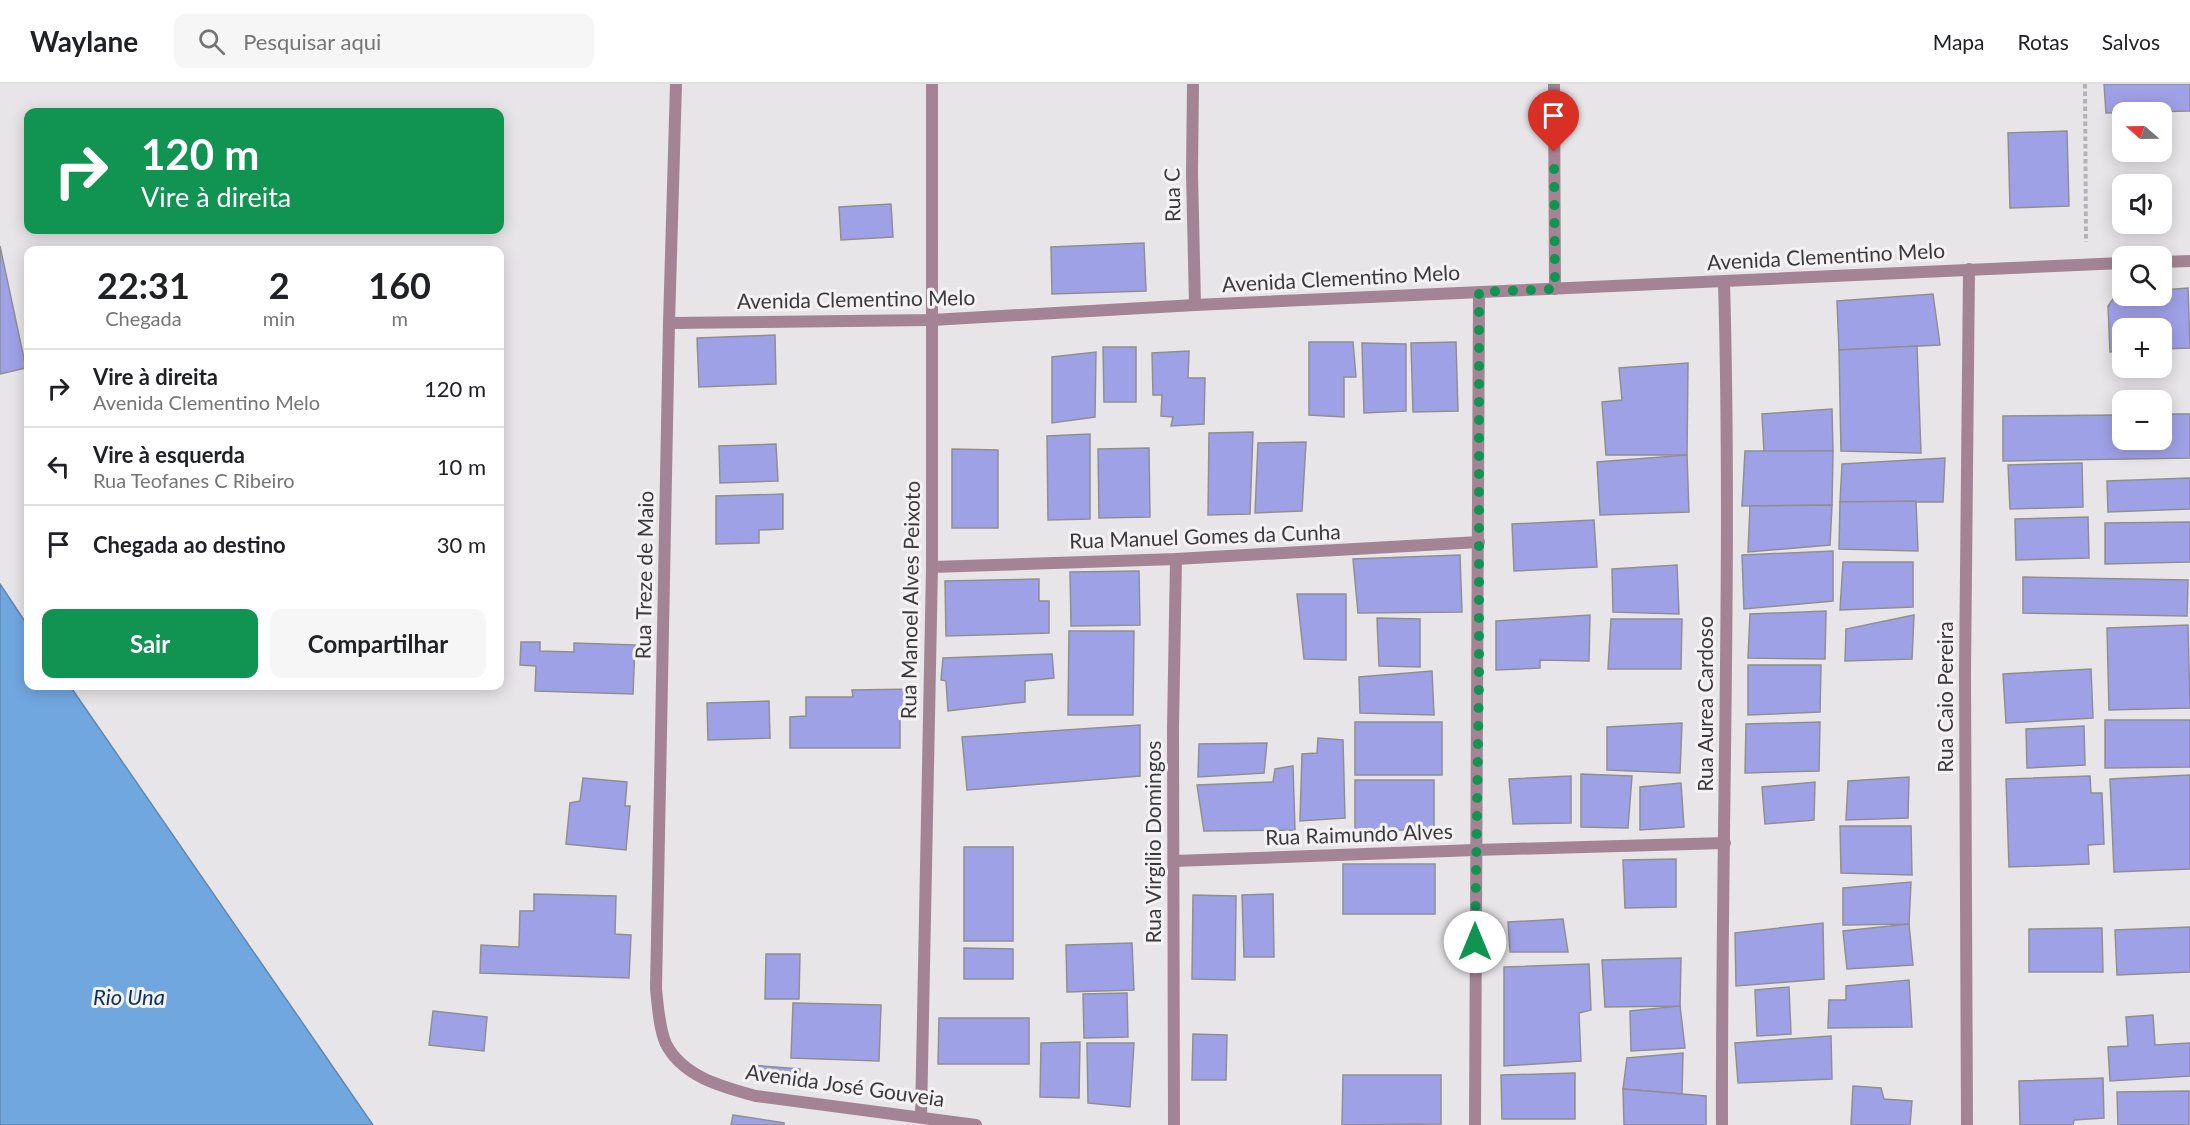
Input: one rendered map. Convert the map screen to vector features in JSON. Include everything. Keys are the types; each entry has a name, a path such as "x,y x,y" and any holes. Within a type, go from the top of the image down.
{"street":[{"name":"Rua Treze de Maio","path":"676,84 656,989 666,1043 679,1062"},
{"name":"Rua Manoel Alves Peixoto","path":"921,1117 932,567 932,84"},
{"name":"Rua C","path":"1192,84 1195,305"},
{"path":"1554,84 1555,289"},
{"path":"2172,262 2190,261"},
{"name":"Avenida Clementino Melo","path":"669,323 932,320 1195,305 2112,263"},
{"name":"Rua Caio Pereira","path":"1967,1125 1965,673 1969,269"},
{"name":"Rua Aurea Cardoso","path":"1722,1125 1725,843 1726,365 1724,282"},
{"path":"1475,1125 1475,850 1479,689 1479,292"},
{"name":"Rua Manuel Gomes da Cunha","path":"932,567 1176,559 1479,542"},
{"name":"Rua Virgilio Domingos","path":"1174,1125 1173,728 1176,559"},
{"name":"Rua Raimundo Alves","path":"1174,861 1725,843"},
{"name":"Avenida José Gouveia","path":"679,1062 709,1081 756,1096 976,1125"}],"path":[{"path":"2085,84 2086,264"}],"water":[{"name":"Rio Una","path":"0,584 24,620 24,690 73,690 373,1125 0,1125"}],"building":[{"path":"2104,84 2190,84 2190,111 2172,111 2172,102 2112,102 2112,113 2106,113"},
{"path":"2067,131 2069,206 2010,208 2008,133"},
{"path":"891,204 893,237 841,240 839,207"},
{"path":"1144,243 1146,291 1052,294 1051,247"},
{"path":"0,246 24,359 24,368 0,374"},
{"path":"2188,288 2190,348 2172,349 2172,318 2112,318 2112,352 2110,352 2108,306 2112,300 2112,306 2172,306 2172,289"},
{"path":"1933,294 1940,345 1839,350 1837,301"},
{"path":"775,335 776,384 699,387 697,338"},
{"path":"1309,342 1353,342 1356,377 1344,377 1344,417 1309,415"},
{"path":"1456,342 1458,411 1413,412 1411,343"},
{"path":"1362,343 1406,344 1406,411 1364,413"},
{"path":"1917,346 1921,453 1841,451 1839,350"},
{"path":"1103,347 1136,347 1136,402 1104,402"},
{"path":"1189,351 1188,378 1205,378 1204,424 1171,426 1173,417 1161,416 1162,395 1153,395 1152,353"},
{"path":"1096,352 1095,417 1052,423 1052,357"},
{"path":"1688,363 1687,455 1606,455 1602,402 1622,400 1619,368"},
{"path":"1832,409 1833,451 1764,452 1762,414"},
{"path":"2172,414 2190,414 2190,458 2003,461 2003,416 2112,415 2112,450 2172,450"},
{"path":"1253,432 1250,514 1208,515 1209,433"},
{"path":"1090,434 1090,519 1048,520 1047,436"},
{"path":"1306,442 1302,511 1255,513 1258,443"},
{"path":"776,444 778,481 720,483 719,446"},
{"path":"1149,448 1150,517 1099,518 1098,449"},
{"path":"952,449 998,450 998,528 952,528"},
{"path":"1745,451 1833,451 1832,505 1742,506"},
{"path":"1687,455 1689,512 1600,515 1597,462"},
{"path":"1945,458 1943,502 1840,502 1842,464"},
{"path":"2082,463 2083,507 2010,509 2008,465"},
{"path":"2190,478 2190,509 2108,512 2107,481"},
{"path":"783,494 783,529 759,530 759,543 716,544 716,496"},
{"path":"1916,501 1918,551 1839,549 1840,502"},
{"path":"1832,505 1830,545 1748,552 1750,506"},
{"path":"2088,517 2089,558 2016,560 2015,519"},
{"path":"1594,520 1597,567 1514,571 1512,524"},
{"path":"2190,522 2190,562 2105,564 2105,523"},
{"path":"1833,551 1833,601 1744,609 1742,555"},
{"path":"1460,555 1462,612 1358,613 1353,559"},
{"path":"1843,562 1913,562 1913,607 1840,610"},
{"path":"1677,565 1679,614 1613,612 1612,569"},
{"path":"1139,571 1140,625 1071,626 1070,572"},
{"path":"2023,577 2188,580 2187,616 2023,613"},
{"path":"1039,579 1039,601 1049,601 1049,633 946,636 945,581"},
{"path":"1297,594 1346,594 1346,660 1304,659"},
{"path":"1826,611 1825,659 1748,658 1750,614"},
{"path":"1590,615 1589,661 1540,660 1540,668 1496,670 1496,621"},
{"path":"1914,615 1912,659 1845,661 1846,629"},
{"path":"1377,618 1420,619 1420,667 1379,666"},
{"path":"1611,619 1682,619 1681,669 1608,669"},
{"path":"2188,625 2190,708 2109,710 2107,628"},
{"path":"1069,631 1134,631 1133,715 1068,715"},
{"path":"521,642 540,642 540,651 574,652 574,643 635,645 633,694 535,691 536,666 520,665"},
{"path":"1052,654 1054,678 1025,681 1025,702 948,711 946,681 941,680 943,658"},
{"path":"1748,665 1821,665 1820,712 1748,715"},
{"path":"2091,669 2093,718 2006,723 2003,674"},
{"path":"1432,671 1434,715 1360,713 1359,677"},
{"path":"916,689 915,714 900,714 900,748 790,748 790,717 806,716 806,697 853,697 852,690"},
{"path":"769,701 770,738 708,740 707,703"},
{"path":"2105,720 2190,720 2190,767 2105,768"},
{"path":"1355,722 1442,722 1442,775 1355,775"},
{"path":"1820,722 1819,771 1745,773 1746,724"},
{"path":"1682,723 1680,773 1607,770 1607,727"},
{"path":"1140,725 1140,776 967,790 962,737"},
{"path":"2084,726 2085,765 2027,768 2026,729"},
{"path":"1318,738 1343,740 1345,818 1300,821 1302,754 1317,753"},
{"path":"1267,743 1264,773 1198,777 1199,744"},
{"path":"1293,766 1295,830 1204,831 1197,785 1273,782 1275,769"},
{"path":"1581,774 1632,776 1628,828 1581,827"},
{"path":"2190,775 2190,869 2114,872 2110,779"},
{"path":"1571,776 1571,823 1513,824 1509,779"},
{"path":"2090,776 2091,793 2102,793 2104,844 2088,845 2089,864 2009,867 2006,779"},
{"path":"1909,777 1908,818 1846,820 1848,781"},
{"path":"583,778 627,782 625,806 630,806 626,850 566,844 570,803 580,801"},
{"path":"1355,780 1434,780 1434,830 1355,830"},
{"path":"1815,782 1814,820 1765,824 1762,787"},
{"path":"1681,783 1684,827 1640,830 1640,787"},
{"path":"1840,826 1911,826 1912,875 1841,873"},
{"path":"964,847 1013,847 1013,941 964,941"},
{"path":"1676,859 1676,907 1625,908 1623,860"},
{"path":"1343,864 1435,864 1435,914 1343,914"},
{"path":"1911,882 1909,924 1843,925 1843,888"},
{"path":"534,894 616,896 615,934 631,935 629,978 480,973 481,945 519,947 520,911 534,911"},
{"path":"1273,894 1274,957 1244,957 1242,895"},
{"path":"1193,895 1236,896 1235,980 1192,979"},
{"path":"1563,919 1568,952 1510,952 1508,922"},
{"path":"1823,923 1824,979 1736,986 1735,933"},
{"path":"1909,924 1913,965 1847,969 1843,931"},
{"path":"2190,927 2190,972 2117,975 2115,930"},
{"path":"2102,928 2103,972 2029,972 2029,929"},
{"path":"1132,943 1134,990 1067,992 1066,945"},
{"path":"964,948 1013,949 1013,979 964,979"},
{"path":"766,954 800,954 799,999 765,999"},
{"path":"1681,958 1680,1006 1605,1007 1602,960"},
{"path":"1589,964 1591,1010 1579,1013 1581,1061 1504,1066 1504,967"},
{"path":"1909,980 1912,1027 1828,1028 1829,1000 1846,1000 1846,986"},
{"path":"1789,987 1791,1034 1757,1036 1755,990"},
{"path":"1127,993 1128,1037 1084,1038 1083,994"},
{"path":"793,1003 881,1005 879,1061 791,1058"},
{"path":"1680,1006 1685,1048 1631,1051 1630,1011"},
{"path":"433,1011 487,1017 484,1051 429,1045"},
{"path":"2153,1015 2155,1045 2190,1043 2190,1076 2110,1081 2108,1047 2128,1046 2126,1017"},
{"path":"939,1018 1029,1018 1029,1064 938,1064"},
{"path":"1193,1034 1227,1035 1226,1080 1192,1080"},
{"path":"1831,1036 1832,1079 1738,1083 1735,1043"},
{"path":"1080,1042 1079,1098 1040,1097 1041,1043"},
{"path":"1087,1043 1134,1043 1130,1107 1088,1103"},
{"path":"1683,1053 1682,1094 1623,1089 1627,1058"},
{"path":"750,1065 800,1069 798,1080 747,1073"},
{"path":"1575,1073 1575,1119 1502,1119 1501,1075"},
{"path":"1343,1075 1441,1075 1441,1124 1342,1125"},
{"path":"2103,1078 2104,1118 2074,1120 2073,1125 2020,1125 2019,1081"},
{"path":"1853,1086 1881,1088 1884,1099 1912,1101 1910,1125 1851,1125"},
{"path":"1623,1089 1706,1096 1706,1125 1624,1125"},
{"path":"2189,1091 2189,1125 2118,1125 2117,1092"},
{"path":"733,1115 784,1123 784,1125 731,1125"}],"route":[{"path":"1475,942 1479,678 1479,292 1555,289 1554,152"}]}
